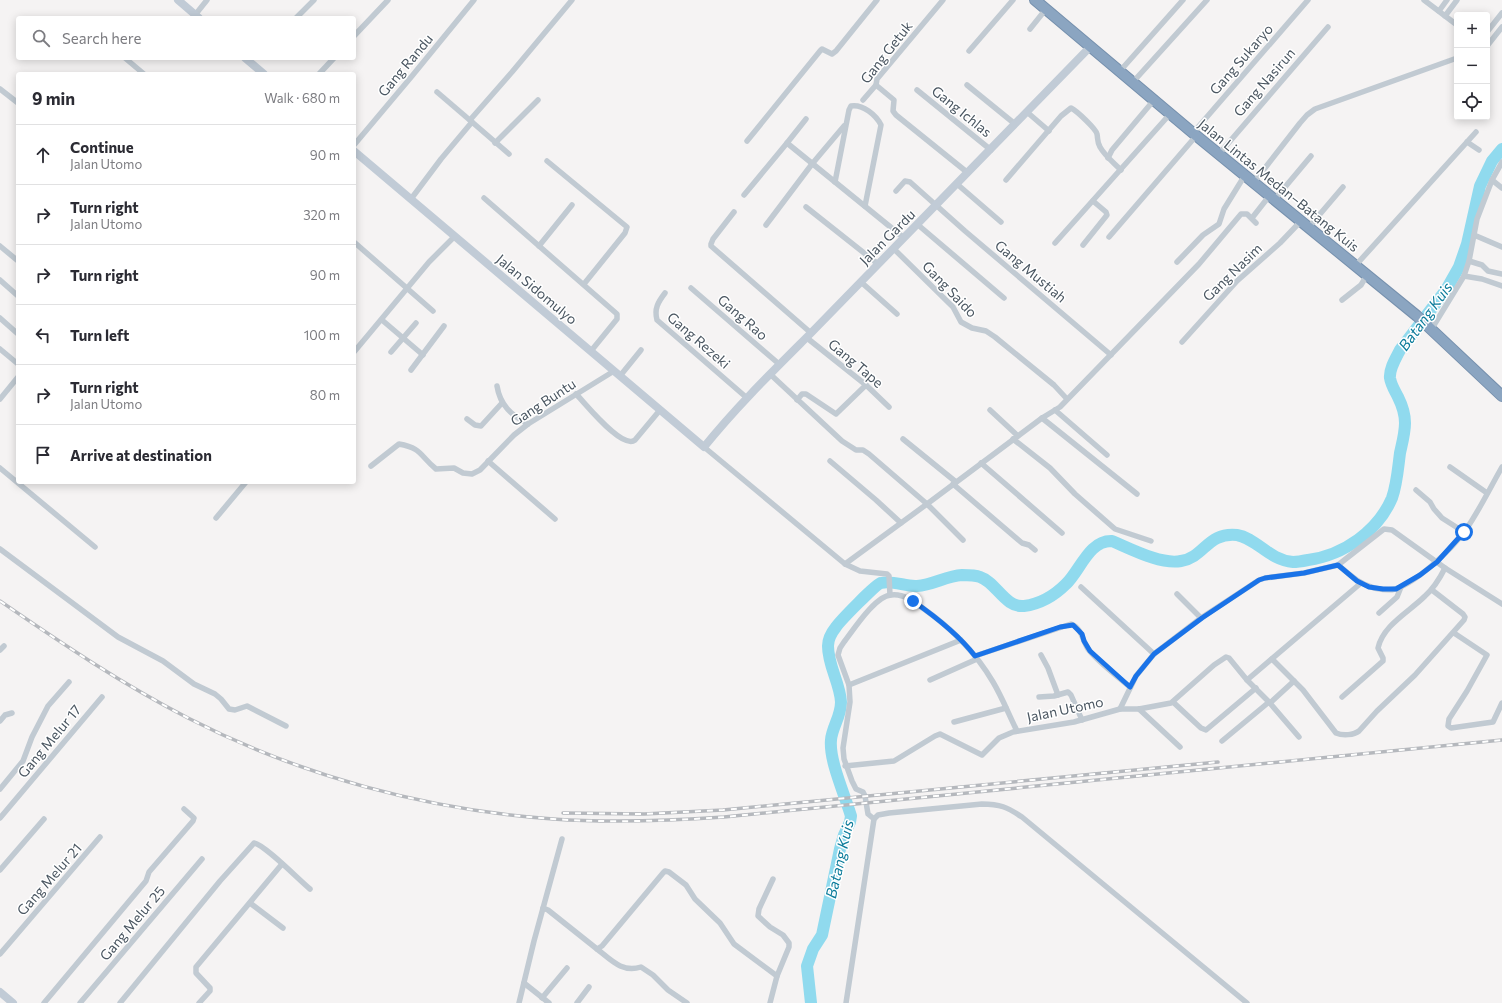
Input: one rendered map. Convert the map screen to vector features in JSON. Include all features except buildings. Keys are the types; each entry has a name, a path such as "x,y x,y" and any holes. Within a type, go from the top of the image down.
{"highway":[{"name":"Jalan Lintas Medan–Batang Kuis","path":"1035,0 1194,134 1245,174 1417,316 1502,396"}],"street":[{"path":"178,0 196,16"},
{"path":"198,16 207,0"},
{"path":"298,16 314,0"},
{"path":"356,34 388,0"},
{"name":"Gang Randu","path":"356,143 474,0"},
{"path":"411,199 441,158 572,0"},
{"path":"747,141 820,51 822,49 832,54 836,52 877,0"},
{"name":"Gang Getuk","path":"863,100 876,85 877,79 943,0"},
{"path":"969,51 1013,0"},
{"path":"1120,71 1183,0"},
{"path":"1133,82 1207,0"},
{"name":"Gang Sukaryo","path":"1109,237 1308,0"},
{"path":"1424,0 1454,23"},
{"path":"1438,11 1447,0"},
{"path":"1445,16 1457,0"},
{"path":"1030,29 1046,9"},
{"path":"1490,28 1502,13"},
{"name":"Gang Nasirun","path":"1219,154 1328,26"},
{"path":"1490,42 1502,27"},
{"name":"Jalan Gardu","path":"704,447 728,418 779,364 894,249 1090,47"},
{"path":"1254,182 1300,123 1307,115 1315,110 1454,59"},
{"path":"127,60 142,72"},
{"path":"251,60 262,72"},
{"path":"321,72 332,60"},
{"path":"876,85 894,100 893,110 896,115 968,173"},
{"path":"967,85 1015,124"},
{"path":"0,89 16,101"},
{"name":"Gang Ichlas","path":"917,90 991,150"},
{"path":"436,92 509,154"},
{"path":"495,143 538,100"},
{"path":"1108,158 1112,150 1154,100"},
{"path":"835,182 844,126 849,108 859,106 875,117 881,125 865,206"},
{"path":"1006,180 1061,116 1070,108 1073,108 1097,133 1098,144 1108,158 1121,170"},
{"path":"1027,112 1049,131"},
{"path":"1055,243 1170,114"},
{"path":"744,195 806,119"},
{"path":"766,225 812,164 844,126"},
{"path":"1356,265 1476,132"},
{"path":"1467,142 1479,150"},
{"path":"787,143 904,238"},
{"name":"Jalan Sidomulyo","path":"356,153 704,447"},
{"path":"845,564 1015,437 1060,407 1199,264 1242,214 1247,214 1254,220 1311,156"},
{"path":"547,161 627,227 625,233 584,284"},
{"path":"1428,327 1464,276 1469,261 1477,219 1492,180 1502,162"},
{"path":"1177,262 1203,235 1219,224 1224,209 1245,174"},
{"path":"1492,180 1502,188"},
{"name":"Gang Mustiah","path":"896,192 903,183 907,181 1111,355"},
{"path":"957,184 1000,222"},
{"name":"Gang Nasim","path":"1182,342 1237,281 1280,243 1305,224 1343,187"},
{"path":"484,198 584,284 618,316 591,351"},
{"path":"1083,245 1107,215 1106,212 1093,201"},
{"path":"539,246 572,205"},
{"path":"806,208 878,264"},
{"name":"Gang Tape","path":"734,212 713,239 711,246 889,407"},
{"path":"917,224 1004,298"},
{"path":"1474,235 1502,246"},
{"path":"356,350 454,236"},
{"path":"356,244 432,312"},
{"path":"0,246 16,259"},
{"name":"Gang Saido","path":"894,249 953,306 961,322 972,328 990,333 1054,385 1067,399"},
{"path":"1469,261 1482,265 1488,271 1502,274"},
{"path":"1342,300 1361,285 1367,275"},
{"path":"1464,276 1482,279 1502,286"},
{"path":"0,280 16,294"},
{"path":"860,282 897,314"},
{"name":"Gang Rao","path":"691,288 779,364"},
{"name":"Gang Rezeki","path":"665,293 656,308 655,314 658,320 747,398"},
{"path":"0,318 16,332"},
{"path":"382,320 423,355"},
{"path":"391,352 416,323"},
{"path":"411,370 444,326"},
{"path":"0,349 16,362"},
{"name":"Gang Buntu","path":"371,466 399,444 416,449 427,462 436,469 454,468 463,473 472,474 480,470 514,435 528,424 576,394 617,373 641,350"},
{"path":"770,374 842,441 856,450 863,450 870,454 927,504 963,540"},
{"path":"0,398 16,379"},
{"path":"797,400 802,394 806,394 836,414 866,385"},
{"path":"497,386 502,404 517,418 528,424"},
{"path":"576,394 611,431 624,441 630,443 635,440 660,410"},
{"path":"467,419 475,425 481,426 502,404"},
{"path":"990,410 1015,437 1050,468 1075,494 1115,529 1151,541"},
{"path":"1055,410 1107,454"},
{"path":"1042,418 1137,494"},
{"path":"903,439 1022,543 1029,545 1035,550"},
{"path":"704,447 845,564 860,571 885,573 889,576 890,591 873,605 840,648 838,655 849,685 849,715 843,748 845,766 856,789 863,792 868,814 874,819"},
{"path":"488,461 555,519"},
{"path":"830,461 861,486 901,522"},
{"path":"981,463 1062,533"},
{"path":"1450,467 1487,493"},
{"path":"1502,467 1464,532 1437,562 1401,587 1391,590 1369,587 1361,583 1338,565 1379,532 1388,528 1403,537 1437,562 1445,568 1502,604"},
{"path":"0,468 16,481"},
{"path":"19,484 95,547"},
{"path":"216,518 244,484"},
{"path":"1416,490 1430,502 1442,518 1464,532"},
{"path":"0,548 118,637 163,661 194,684 215,694 229,709 235,710 247,706 286,726"},
{"name":"Jalan Utomo","path":"890,591 913,601 931,613 961,640 994,682 1017,731 1034,730 1082,720 1120,709 1136,676 1154,654 1202,618 1259,580 1304,573 1338,565"},
{"path":"1342,697 1383,661 1378,646 1387,629 1432,590 1445,568"},
{"path":"1247,680 1361,583"},
{"path":"1081,587 1154,654"},
{"path":"1379,613 1398,597 1401,587"},
{"path":"1272,658 1303,690 1336,733 1343,735 1356,733 1415,675 1464,620 1465,616 1432,590"},
{"path":"1177,594 1202,618"},
{"path":"930,680 976,658 1071,624 1081,633 1090,651 1130,687"},
{"path":"1454,633 1487,655 1451,716 1448,726 1451,728 1493,722 1502,703"},
{"path":"849,685 961,640"},
{"path":"1041,655 1048,668 1058,695"},
{"path":"1120,709 1139,709 1174,702 1214,665 1225,657 1229,658 1299,737"},
{"path":"1222,741 1294,681"},
{"path":"0,789 23,761 32,737 45,712 69,682"},
{"path":"1174,702 1201,728 1206,730 1256,688"},
{"path":"1039,697 1058,695 1066,692 1069,693 1082,720"},
{"name":"Gang Melur 17","path":"0,818 102,697"},
{"path":"954,722 1006,708"},
{"path":"1139,709 1180,747"},
{"path":"0,721 5,715 12,713"},
{"path":"845,766 894,762 940,734 982,755 999,738 1017,731"},
{"path":"846,1003 874,819 878,815 889,812 982,804 995,804 1008,808 1022,817 1248,1003"},
{"path":"44,1003 146,881 149,872 193,821 194,818 184,809"},
{"path":"0,870 44,819"},
{"name":"Gang Melur 21","path":"0,954 100,837"},
{"path":"519,1003 562,839"},
{"path":"120,1003 254,843 282,864 310,889"},
{"name":"Gang Melur 25","path":"80,1003 202,859"},
{"path":"199,1003 208,994 210,988 197,975 196,967 282,864"},
{"path":"597,949 602,946 662,873 667,871 686,885 695,899 720,924 734,944 777,976"},
{"path":"770,1003 777,976 789,947 789,943 783,935 761,920 758,913 772,879"},
{"path":"250,903 284,928"},
{"path":"543,908 548,910 612,962 634,970 641,967 668,990 687,1003"},
{"path":"542,998 567,968"},
{"path":"524,983 548,1003"},
{"path":"577,1003 589,987"},
{"path":"0,992 13,1003"}],"waterway":[{"name":"Batang Kuis","path":"811,1003 807,966 813,949 822,935 840,849 851,816 832,758 831,748 832,735 840,712 841,702 839,688 830,661 828,646 830,636 839,623 872,589 881,583 886,582 917,586 956,576 973,575 986,580 1006,599 1017,606 1036,603 1052,596 1061,588 1071,578 1091,551 1097,545 1104,542 1112,541 1146,556 1173,562 1189,559 1219,537 1237,535 1250,540 1277,557 1293,562 1334,553 1358,540 1378,521 1386,510 1394,493 1405,423 1402,406 1392,386 1390,375 1392,367 1400,350 1446,290 1459,267 1467,244 1480,186 1492,161 1502,149"}],"railway":[{"path":"0,601 69,648 163,705 231,739 275,757 366,787 412,798 459,808 553,819 638,821 724,817 1502,740"},
{"path":"563,813 644,814 723,810 1218,762"}],"route":[{"path":"913,601 931,613 952,631 975,656 1060,627 1070,624 1073,625 1082,634 1090,651 1130,687 1140,670 1154,654 1202,618 1259,580 1304,573 1338,565 1357,581 1369,587 1391,590 1396,589 1420,575 1437,562 1464,532"}]}
